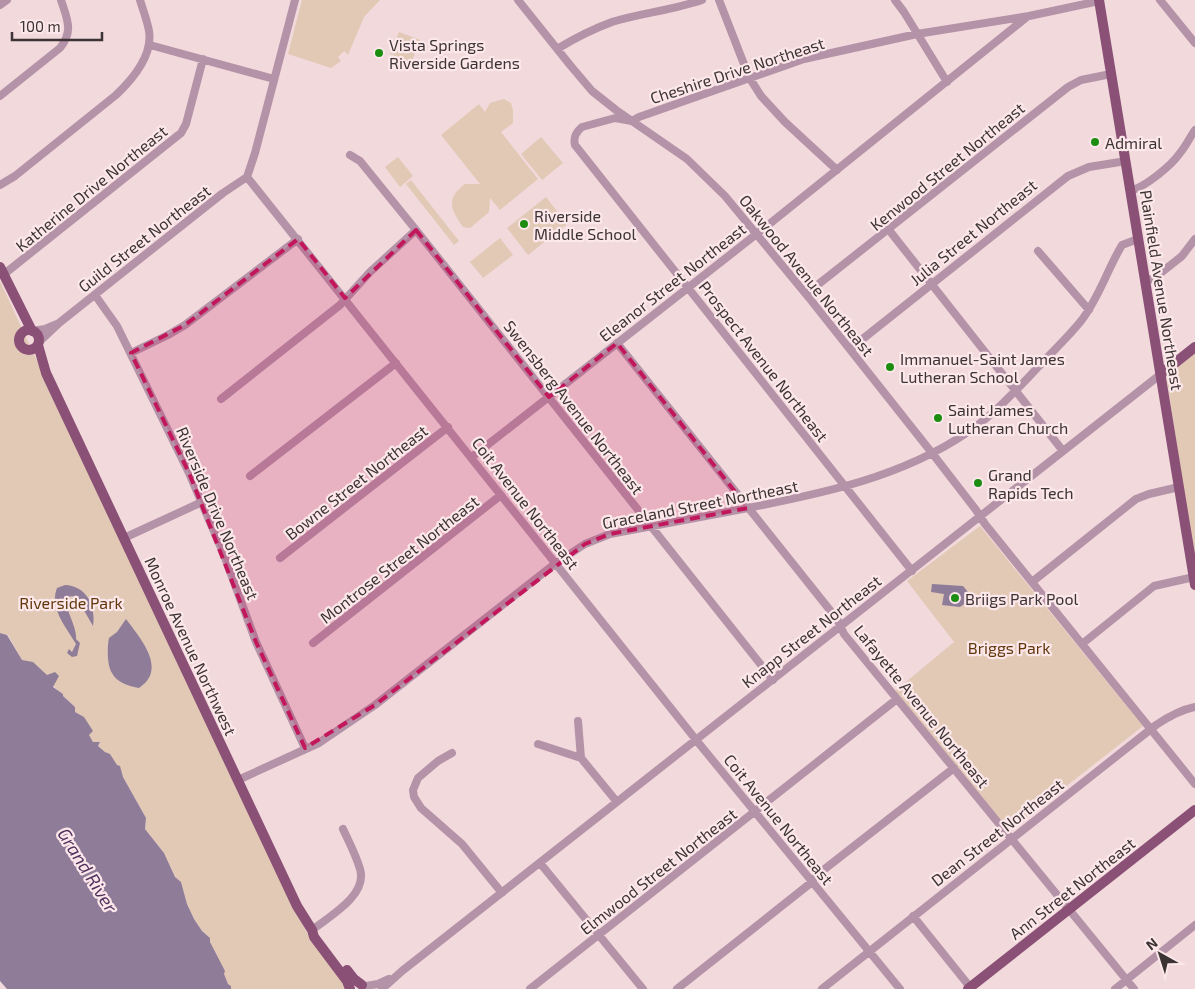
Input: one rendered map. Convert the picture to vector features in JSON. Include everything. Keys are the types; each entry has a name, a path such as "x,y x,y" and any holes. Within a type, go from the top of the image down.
{"main road":[{"name":"Plainfield Avenue Northeast","path":"1099,0 1194,581"},
{"path":"2,270 17,302 33,331 38,336 39,343 34,349 28,350 20,344 21,324 17,302"},
{"path":"21,335 25,332 33,331"},
{"name":"Monroe Avenue Northwest","path":"39,343 46,373 297,906 312,930 314,938 344,972 363,987"},
{"name":"Knapp Street Northeast","path":"1160,374 1195,347"},
{"name":"Monroe Avenue Northwest","path":"28,350 46,373"},
{"name":"Ann Street Northeast","path":"969,988 1195,810"},
{"name":"Monroe Avenue Northwest","path":"344,972 350,989"}],"street":[{"path":"0,5 7,0"},
{"path":"0,96 60,48 66,40 69,29 61,0"},
{"path":"0,185 14,176 131,82 150,45 149,30 140,0"},
{"path":"247,177 255,153 294,0"},
{"name":"Oakwood Avenue Northeast","path":"518,0 592,91 687,160 725,196 850,349 980,517 1195,784"},
{"path":"557,49 584,34 613,22 676,8 702,0"},
{"path":"719,0 749,77 761,96 785,122 837,170"},
{"path":"895,0 947,82"},
{"name":"Cheshire Drive Northeast","path":"575,145 574,139 577,131 582,127 616,118 632,121 749,77 804,59 917,34 1028,16 1099,0"},
{"path":"1160,0 1195,43"},
{"name":"Eleanor Street Northeast","path":"472,457 837,170 1028,16"},
{"path":"150,45 274,79"},
{"name":"Katherine Drive Northeast","path":"2,270 39,247 181,133 186,124 203,59"},
{"name":"Kenwood Street Northeast","path":"806,294 1068,87 1081,80 1111,74"},
{"path":"1130,190 1138,189 1168,166 1180,154 1195,130"},
{"name":"Prospect Avenue Northeast","path":"575,145 912,570"},
{"name":"Swensberg Avenue Northeast","path":"350,155 360,161 416,230 773,680"},
{"name":"Julia Street Northeast","path":"850,349 932,282 1068,176 1088,167 1126,161"},
{"name":"Coit Avenue Northeast","path":"247,177 696,740 900,989"},
{"name":"Guild Street Northeast","path":"39,343 59,323 94,295 223,193 247,177"},
{"path":"221,398 346,300 370,272 416,230"},
{"path":"889,230 932,282 1063,451"},
{"path":"131,352 185,325 298,239"},
{"name":"Graceland Street Northeast","path":"238,780 304,748 319,743 375,704 556,563 578,548 610,534 801,498 845,487 898,469 932,453 967,433 988,418 1081,322 1101,289 1122,245 1138,239"},
{"path":"1145,280 1153,279 1182,256 1195,239"},
{"path":"1038,251 1089,310"},
{"name":"Riverside Drive Northeast","path":"94,295 114,320 131,352 202,502 256,642 304,748"},
{"name":"Guild Street Northeast","path":"33,331 45,329 59,323"},
{"name":"Lafayette Avenue Northeast","path":"617,343 837,619 844,634 1134,989"},
{"path":"250,476 396,363"},
{"name":"Knapp Street Northeast","path":"396,976 1160,374"},
{"name":"Bowne Street Northeast","path":"280,558 448,427"},
{"path":"1032,582 1136,498 1179,487"},
{"name":"Montrose Street Northeast","path":"313,643 501,496"},
{"path":"124,538 202,502"},
{"path":"1082,644 1154,586 1194,581"},
{"name":"Elmwood Street Northeast","path":"530,989 756,811 760,805 897,699"},
{"name":"Dean Street Northeast","path":"822,989 1151,729 1186,708 1195,707"},
{"path":"578,721 581,758"},
{"path":"538,744 581,758 618,802"},
{"path":"452,753 438,761 418,778 413,790 414,797 421,808 462,844 502,893"},
{"path":"677,989 812,882 817,875 954,768"},
{"path":"312,930 349,901 360,888 362,882 360,869 343,829"},
{"path":"540,863 643,989"},
{"path":"913,916 969,988"},
{"path":"1115,989 1195,925"},
{"path":"363,987 378,984 396,976"},
{"path":"382,989 396,976"}],"highlighted area":[{"path":"416,230 549,397 617,343 748,508 610,534 585,544 375,705 305,748 256,642 189,473 131,353 185,325 298,239 345,298"}],"green space":[{"path":"302,0 380,0 364,17 348,55 344,51 338,57 341,61 331,68 288,54"},
{"path":"399,32 420,40 411,63 390,54"},
{"path":"504,99 511,103 513,123 501,132 538,179 500,210 490,198 489,212 470,228 463,227 455,215 452,200 459,189 465,184 480,184 441,135 479,104 485,112 490,103"},
{"path":"541,137 563,163 542,180 521,154"},
{"path":"398,157 413,176 400,187 385,167"},
{"path":"411,180 459,241 454,245 406,184"},
{"path":"546,197 567,224 528,255 507,228"},
{"path":"500,238 513,255 483,278 470,262"},
{"name":"Riverside Park","path":"0,281 135,573 295,909 307,933 348,989 231,989 210,942 210,938 202,931 194,919 187,904 181,882 175,877 164,853 145,829 146,818 110,754 98,746 100,743 93,742 75,712 75,707 37,666 22,660 8,635 0,633"},
{"path":"1195,352 1195,565 1166,374"},
{"name":"Briggs Park","path":"980,526 1143,726 1009,831 895,691 954,642 907,581"}],"water":[{"name":"Briigs Park Pool","path":"932,584 963,586 968,592 967,602 960,607 942,605 944,594 931,592"},
{"path":"65,585 73,586 84,593 91,605 94,619 93,626 78,600 72,596 66,598 76,639 80,643 77,656 72,657 67,653 69,649 72,652 76,644 63,624 55,603 57,588"},
{"path":"126,619 144,644 151,663 151,672 147,680 139,688 120,682 112,673 108,661 109,638 117,632"},
{"name":"Grand River","path":"0,633 7,635 22,660 33,662 47,675 55,672 59,676 53,687 63,694 75,707 75,712 84,717 93,731 89,735 93,742 100,742 98,746 110,754 117,765 120,766 123,777 146,818 145,829 164,853 175,877 181,882 187,904 194,919 202,931 210,938 210,942 225,971 224,974 231,989 7,989 0,981"}],"place":[{"name":"Vista Springs Riverside Gardens","path":"379,53"},
{"name":"Admiral","path":"1095,142"},
{"name":"Riverside Middle School","path":"524,224"},
{"name":"Immanuel-Saint James Lutheran School","path":"890,367"},
{"name":"Saint James Lutheran Church","path":"938,418"},
{"name":"Grand Rapids Tech","path":"978,483"},
{"name":"Briigs Park Pool","path":"955,598"}]}
